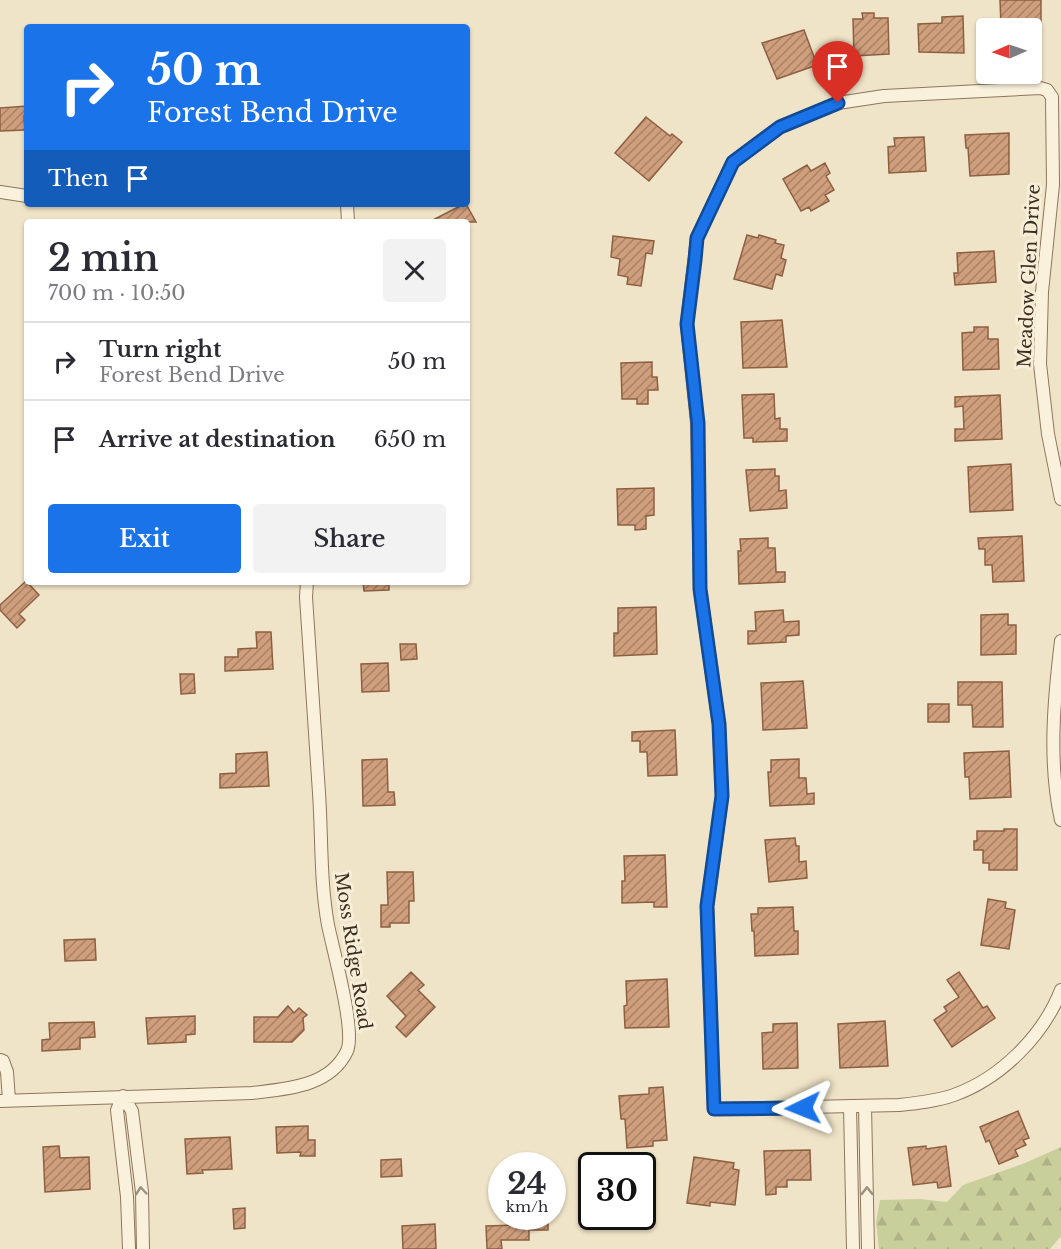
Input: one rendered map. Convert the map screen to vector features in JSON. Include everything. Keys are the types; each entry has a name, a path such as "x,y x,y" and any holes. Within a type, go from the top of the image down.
{"street":[{"name":"Meadow Glen Drive","path":"850,1106 714,1109 707,906 722,796 719,724 700,589 698,423 687,324 697,238 733,162 780,127 838,103 884,96 1040,88 1047,90 1052,97 1053,185 1042,292 1040,364 1048,434 1061,499"},
{"path":"0,192 24,196"},
{"name":"Moss Ridge Road","path":"4,1101 252,1093 303,1087 325,1074 341,1060 348,1048 348,1020 328,926 323,888 307,585"},
{"path":"1061,641 1054,725 1056,783 1061,820"},
{"path":"854,1249 850,1106 899,1105 928,1101 955,1095 980,1082 1001,1068 1034,1036 1055,1005 1061,990"},
{"path":"0,1060 3,1061 7,1072 4,1101"},
{"path":"123,1096 117,1110 128,1197 129,1249"},
{"path":"123,1096 132,1111 142,1192 143,1249"},
{"path":"865,1106 868,1249"}],"green space":[{"path":"1061,1147 1061,1236 1050,1249 879,1249 876,1222 880,1200 920,1199 947,1202 963,1185 1025,1163"}],"building":[{"path":"1000,0 1041,0 1041,18 1001,18"},
{"path":"862,13 874,13 874,18 888,18 889,54 854,56 853,19 863,19"},
{"path":"963,16 964,53 919,52 918,24 942,23 942,17"},
{"path":"804,30 817,65 777,79 762,43"},
{"path":"24,106 24,130 0,131 0,108"},
{"path":"646,117 670,136 672,134 682,142 649,181 615,153"},
{"path":"1009,133 1009,174 970,176 965,135"},
{"path":"924,137 926,171 889,173 888,147 895,146 894,138"},
{"path":"825,163 830,173 826,176 834,190 825,195 829,201 811,211 809,207 801,211 783,179 807,165 811,171"},
{"path":"458,207 468,207 476,222 470,222 470,219 435,219"},
{"path":"747,235 758,238 759,235 784,245 781,258 786,260 782,276 776,274 772,289 734,279"},
{"path":"613,236 654,241 652,254 646,253 641,286 627,284 628,277 618,275 620,259 611,257"},
{"path":"994,251 996,282 955,285 954,273 958,273 957,253"},
{"path":"782,320 787,367 743,368 741,322"},
{"path":"974,327 988,327 988,339 998,339 999,369 963,370 962,333 974,332"},
{"path":"652,362 652,377 657,377 658,390 648,390 648,404 637,404 637,399 622,399 621,363"},
{"path":"774,394 775,419 780,418 780,429 787,429 787,441 753,442 753,438 744,438 742,395"},
{"path":"1000,395 1002,439 955,441 955,429 964,429 963,406 955,407 955,397"},
{"path":"1011,464 1013,510 970,512 968,467"},
{"path":"775,469 775,476 779,476 779,491 786,490 787,508 750,511 746,470"},
{"path":"654,488 654,515 646,516 646,529 635,530 635,525 618,525 617,489"},
{"path":"1022,536 1024,581 993,582 992,565 985,565 985,549 979,549 978,538"},
{"path":"768,538 768,548 775,548 776,572 785,572 785,582 739,584 740,539"},
{"path":"24,583 24,585 30,585 39,595 19,614 25,620 17,628 0,610 0,605"},
{"path":"363,585 389,585 389,590 364,591"},
{"path":"656,607 657,654 614,656 614,633 618,633 618,608"},
{"path":"783,610 784,622 799,621 799,635 786,636 786,642 748,644 748,631 756,631 755,612"},
{"path":"1008,614 1008,625 1016,625 1016,654 981,655 981,615"},
{"path":"256,632 271,632 273,669 225,671 225,657 238,657 238,649 257,648"},
{"path":"400,644 416,644 417,659 401,660"},
{"path":"388,663 389,691 362,692 361,664"},
{"path":"180,674 194,674 195,693 181,694"},
{"path":"803,681 807,728 763,730 761,683"},
{"path":"958,682 1002,682 1003,727 973,727 972,705 958,705"},
{"path":"928,704 949,704 949,722 928,722"},
{"path":"675,730 677,775 648,776 647,752 640,752 640,741 632,741 632,732"},
{"path":"1009,751 1011,797 970,799 969,777 965,777 964,753"},
{"path":"267,752 269,786 220,788 220,774 236,773 236,754"},
{"path":"387,759 388,792 394,792 395,805 363,806 362,760"},
{"path":"799,759 799,778 806,778 807,794 814,793 814,804 770,806 768,772 771,772 771,760"},
{"path":"1004,829 1017,829 1017,870 989,870 989,863 983,863 983,850 974,850 977,831 1004,831"},
{"path":"795,838 796,846 799,846 799,862 806,861 807,878 769,882 765,840"},
{"path":"665,855 667,907 654,907 654,902 622,903 622,881 625,881 624,856"},
{"path":"387,872 413,872 414,901 409,901 409,923 390,923 390,927 381,927 381,905 388,905"},
{"path":"988,899 1006,902 1005,908 1015,910 1009,949 981,945"},
{"path":"793,907 794,931 798,931 798,954 755,956 751,914 758,914 758,908"},
{"path":"95,939 96,960 65,961 64,940"},
{"path":"411,972 424,985 418,990 435,1007 406,1037 396,1027 406,1016 387,996"},
{"path":"959,972 983,1008 987,1006 995,1018 952,1047 934,1020 947,1011 944,1007 959,997 947,980"},
{"path":"667,979 669,1027 625,1028 626,981"},
{"path":"288,1006 294,1013 299,1008 307,1015 303,1018 304,1030 292,1042 254,1042 254,1017 278,1017"},
{"path":"195,1016 195,1034 186,1035 186,1042 148,1044 146,1018"},
{"path":"885,1021 888,1066 840,1068 838,1024"},
{"path":"94,1022 95,1037 80,1038 80,1049 42,1051 42,1040 50,1039 49,1023"},
{"path":"797,1023 798,1068 763,1069 762,1033 773,1032 773,1024"},
{"path":"663,1087 667,1140 653,1141 653,1146 627,1148 625,1119 621,1119 619,1096 649,1094 649,1088"},
{"path":"1018,1111 1029,1138 1023,1140 1026,1145 1015,1150 1018,1156 999,1164 989,1140 986,1142 980,1127"},
{"path":"308,1126 308,1140 315,1140 315,1156 300,1156 301,1152 277,1153 276,1127"},
{"path":"230,1137 232,1169 202,1170 203,1173 187,1174 185,1139"},
{"path":"59,1146 60,1158 89,1157 90,1189 45,1192 43,1147"},
{"path":"926,1146 926,1149 946,1146 951,1186 938,1188 937,1182 913,1185 908,1148"},
{"path":"810,1150 811,1180 787,1180 787,1187 776,1187 776,1194 766,1195 764,1151"},
{"path":"694,1157 734,1163 733,1169 739,1170 735,1205 710,1202 710,1206 687,1203"},
{"path":"401,1159 402,1176 381,1177 381,1160"},
{"path":"245,1208 245,1228 234,1229 233,1209"},
{"path":"435,1224 436,1249 403,1249 402,1226"},
{"path":"486,1226 488,1226 488,1230 529,1230 529,1240 501,1240 502,1249 487,1249"}],"route":[{"path":"803,1108 714,1109 707,906 722,796 719,724 700,589 697,496 698,423 687,324 697,238 733,162 780,127 838,103"}]}
